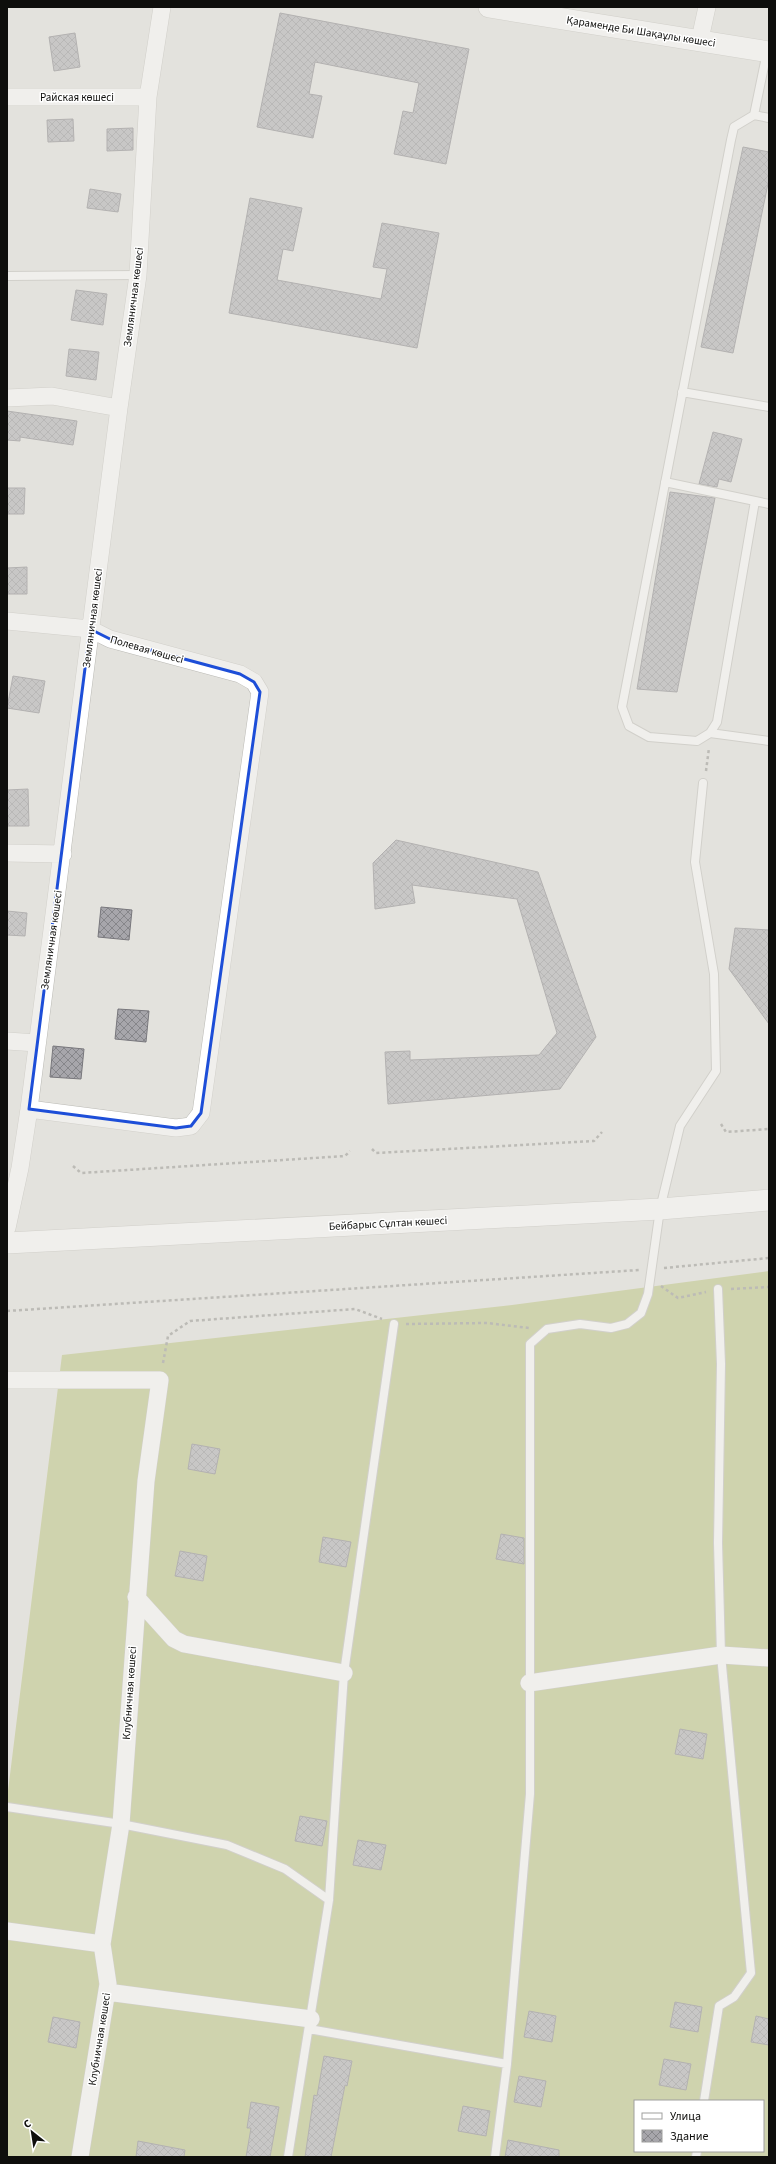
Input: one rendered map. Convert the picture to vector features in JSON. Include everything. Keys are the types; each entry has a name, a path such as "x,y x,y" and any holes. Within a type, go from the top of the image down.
{"street":[{"name":"Земляничная көшесі","path":"7,1228 20,1168 29,1109 63,854 90,629 138,274 148,97 162,7"},
{"name":"Қараменде Би Шақаұлы көшесі","path":"489,7 700,39 768,51"},
{"path":"700,39 707,7"},
{"name":"Райская көшесі","path":"7,97 148,97"},
{"path":"7,398 52,396 119,408"},
{"name":"Полевая көшесі","path":"7,621 90,629 110,639 240,674 254,682 260,692 201,1114 191,1126 176,1128 29,1109"},
{"path":"7,853 63,854"},
{"path":"7,1042 37,1043"},
{"name":"Бейбарыс Сұлтан көшесі","path":"7,1243 660,1209 769,1200"},
{"path":"7,1380 160,1380"},
{"name":"Клубничная көшесі","path":"80,2157 108,1984 102,1944 121,1824 136,1597 146,1481 160,1380"},
{"path":"136,1597 174,1639 184,1644 344,1673"},
{"path":"529,1683 721,1655 769,1658"},
{"path":"7,1931 102,1944"},
{"path":"107,1992 310,2024"}],"lane":[{"path":"754,115 768,51"},
{"path":"755,501 717,722 710,734 697,741 649,737 629,726 622,707 682,392 734,127 754,115 769,118"},
{"path":"7,276 138,274"},
{"path":"682,392 769,407"},
{"path":"665,482 769,504"},
{"path":"710,734 769,741"},
{"path":"496,2157 507,2064 530,1794 530,1344 547,1329 580,1324 611,1328 627,1324 641,1313 648,1294 660,1209 680,1126 716,1072 714,974 695,862 703,783"},
{"path":"704,2100 719,2006 734,1996 751,1973 721,1655 718,1543 721,1364 718,1289"},
{"path":"288,2157 329,1900 344,1673 394,1324"},
{"path":"7,1807 121,1824 227,1845 285,1869 329,1900"},
{"path":"310,2024 507,2064"}],"path":[{"path":"703,783 710,734"},
{"path":"722,1124 726,1132 769,1129"},
{"path":"372,1149 376,1154 594,1141 602,1132"},
{"path":"74,1166 81,1173 345,1156 350,1151"},
{"path":"7,1311 651,1270 769,1258"},
{"path":"160,1380 168,1336 190,1320 355,1309 394,1324 487,1323 547,1329"}],"highlighted area":[{"path":"90,629 110,639 240,674 254,682 260,692 201,1113 191,1126 176,1128 29,1109"}],"green space":[{"path":"769,1271 769,2157 7,2157 7,1799 62,1355 512,1305"}],"building":[{"path":"280,13 469,49 446,164 394,154 403,111 413,113 419,83 315,62 309,94 322,96 313,138 257,127"},
{"path":"75,33 80,67 54,71 49,37"},
{"path":"73,119 74,141 48,142 47,120"},
{"path":"133,128 133,150 107,151 107,129"},
{"path":"743,147 769,152 769,179 733,353 701,347"},
{"path":"90,189 121,194 118,212 87,208"},
{"path":"250,198 302,208 293,251 283,249 277,280 381,299 387,269 373,267 382,223 439,233 417,348 229,313"},
{"path":"76,290 107,294 103,325 71,320"},
{"path":"69,349 99,352 96,380 66,376"},
{"path":"7,411 77,421 73,445 20,437 20,441 7,440"},
{"path":"713,432 742,439 731,482 719,479 717,487 699,484"},
{"path":"7,488 25,488 24,514 7,514"},
{"path":"670,492 715,498 677,692 637,689"},
{"path":"27,567 27,594 7,594 7,568"},
{"path":"13,676 45,681 39,713 7,708"},
{"path":"28,789 29,826 7,826 7,790"},
{"path":"396,840 538,872 596,1037 560,1089 388,1104 385,1052 410,1051 410,1060 539,1055 557,1033 517,899 412,885 415,903 375,909 373,863"},
{"path":"101,907 132,910 129,940 98,937"},
{"path":"7,911 27,913 25,936 7,935"},
{"path":"735,928 769,930 769,1024 729,969"},
{"path":"118,1009 149,1011 146,1042 115,1039"},
{"path":"53,1046 84,1049 81,1079 50,1077"},
{"path":"192,1444 220,1449 215,1474 188,1469"},
{"path":"501,1534 524,1538 524,1564 496,1559"},
{"path":"323,1537 351,1542 346,1567 319,1562"},
{"path":"180,1551 207,1556 203,1581 175,1576"},
{"path":"680,1729 707,1734 703,1759 675,1754"},
{"path":"300,1816 327,1821 322,1846 295,1841"},
{"path":"358,1840 386,1845 381,1870 353,1865"},
{"path":"675,2002 702,2007 698,2032 670,2027"},
{"path":"529,2011 556,2016 552,2042 524,2037"},
{"path":"756,2016 769,2019 769,2045 751,2042"},
{"path":"53,2017 80,2022 76,2048 48,2042"},
{"path":"324,2056 352,2061 347,2086 345,2085 331,2157 305,2157 314,2095 317,2096"},
{"path":"664,2059 691,2064 686,2090 659,2085"},
{"path":"519,2076 546,2081 541,2107 514,2102"},
{"path":"251,2102 279,2107 270,2157 246,2157 251,2128 247,2128"},
{"path":"463,2106 490,2111 486,2136 458,2131"},
{"path":"508,2140 559,2150 559,2157 505,2157"},
{"path":"138,2141 185,2150 184,2157 136,2157"}]}
